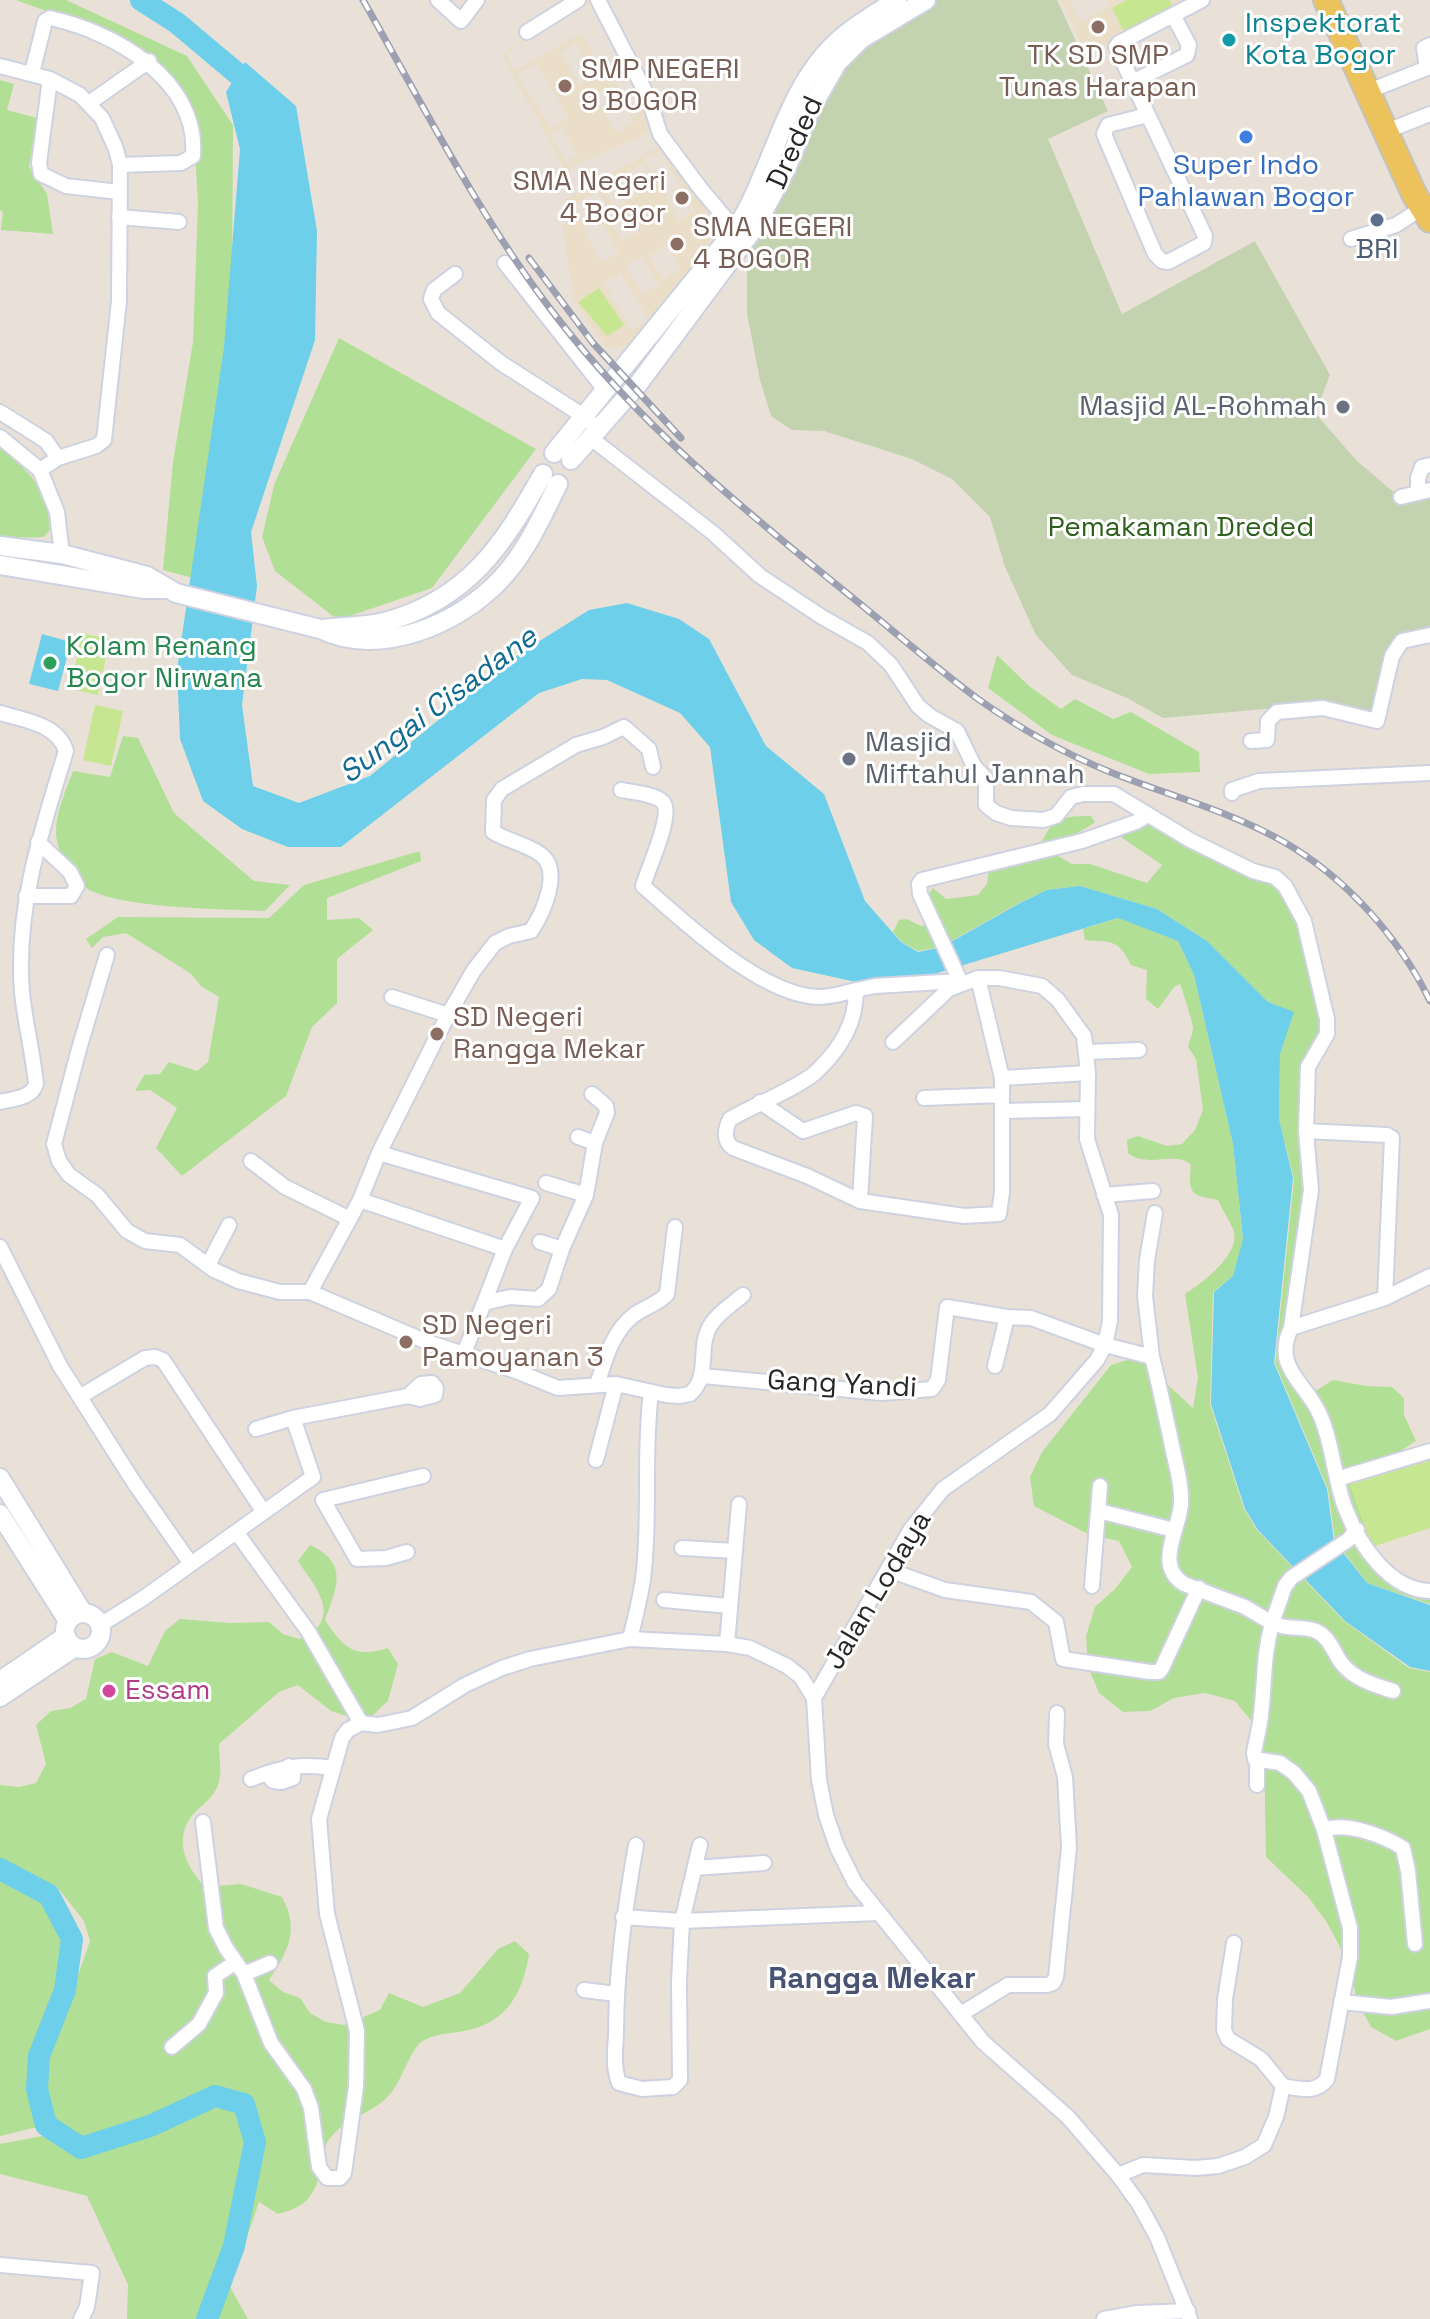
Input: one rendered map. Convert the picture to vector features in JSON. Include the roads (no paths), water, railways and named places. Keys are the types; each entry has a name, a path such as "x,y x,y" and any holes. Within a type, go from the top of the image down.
{"main road":[{"path":"1326,0 1426,214"}],"street":[{"path":"438,0 461,21 477,0"},
{"path":"527,32 578,0"},
{"path":"598,0 649,99 660,134 700,188 742,233"},
{"path":"0,565 171,591 320,629 339,638 388,639 437,624 463,609 486,594 502,578 529,542 550,479 543,463 562,457 605,390 742,233 790,113 820,62 839,40 897,0"},
{"name":"Dreded","path":"562,457 596,435 639,383 742,233 773,196 810,110 837,63 861,39 926,0"},
{"path":"1148,115 1108,125 1104,137 1155,254 1168,262 1204,243 1205,236 1148,115 1132,82 1118,51 1118,44 1202,0"},
{"path":"1132,82 1189,53 1189,45 1173,15"},
{"path":"32,73 45,21 50,18 92,31 149,61 186,112 191,125 193,156 181,163 120,165"},
{"path":"1369,91 1427,68 1424,48 1430,45"},
{"path":"89,103 149,61"},
{"path":"0,66 50,79 70,88 89,103 110,132 120,165 119,301 104,440 96,446 58,458 40,470"},
{"path":"50,79 39,163 41,174 66,186 119,192"},
{"path":"1387,131 1430,114"},
{"path":"1351,239 1426,214"},
{"path":"119,217 179,222"},
{"path":"505,263 605,390"},
{"path":"455,274 434,290 431,299 438,313 501,363 585,417 596,435 760,576 868,643 891,665 918,706 957,731 974,766 986,779 986,805 996,813 1026,821 1043,820 1056,816 1071,797 1114,794 1230,860 1275,877 1285,886 1299,908 1327,1019 1327,1034 1308,1067 1306,1131 1311,1190 1291,1328 1284,1343 1285,1355 1296,1381 1322,1416 1352,1535 1387,1572 1410,1587 1430,1591"},
{"path":"0,412 46,441 58,458"},
{"path":"0,437 40,470 57,512 62,554"},
{"path":"550,479 571,476 562,457"},
{"path":"1401,497 1424,491 1418,478 1422,467 1430,465"},
{"path":"0,546 62,554 147,576 171,591"},
{"path":"1251,741 1267,740 1268,721 1277,712 1323,708 1377,721 1392,656 1402,641 1430,635"},
{"path":"0,713 56,733 63,740 66,751 38,842 26,896 22,992 36,1084 27,1095 0,1102"},
{"path":"310,1292 360,1200 379,1153 448,1015 489,948 509,936 531,931 544,908 551,870 546,860 529,848 496,834 492,829 494,800 502,789 576,745 624,727 649,749 653,767"},
{"path":"1232,793 1232,790 1259,781 1430,773"},
{"path":"621,790 658,799 666,808 643,886 698,934 748,970 791,990 821,997 875,986 959,978 920,894 919,884 922,880 1082,841 1148,815"},
{"path":"26,896 71,896 77,886 70,872 38,842"},
{"path":"107,955 54,1144 59,1161 74,1181 97,1195 127,1231 137,1238 180,1245 225,1276 280,1292 310,1292 427,1342 558,1388 616,1384 679,1396 690,1394 703,1376 703,1356 709,1327 743,1295"},
{"name":"Jalan Lodaya","path":"814,1698 911,1529 943,1489 1050,1414 1097,1360 1105,1345 1110,1321 1111,1215 1087,1139 1087,1052 1084,1036 1051,992 1033,983 959,978 893,1042"},
{"path":"856,990 855,1013 843,1038 818,1071 730,1119 726,1129 728,1144 860,1201 964,1216 996,1215 1000,1211 1002,1078 978,978"},
{"path":"392,997 448,1015"},
{"path":"1087,1052 1139,1050"},
{"path":"1002,1078 1088,1073"},
{"path":"484,1303 510,1297 538,1299 544,1296 586,1195 595,1143 607,1111 592,1094"},
{"path":"924,1098 1002,1095"},
{"path":"760,1102 796,1129 807,1132 856,1113 865,1116 860,1201"},
{"path":"1003,1111 1087,1109"},
{"path":"1306,1131 1387,1135 1392,1138 1385,1298"},
{"path":"578,1137 595,1143"},
{"path":"379,1153 532,1198 505,1249 464,1353"},
{"path":"251,1161 285,1187 350,1219"},
{"path":"546,1183 586,1195"},
{"path":"1104,1195 1153,1191"},
{"path":"360,1200 505,1249"},
{"path":"1155,1213 1145,1296 1152,1357 1180,1470 1180,1518 1169,1555 1170,1569 1176,1579 1245,1607 1272,1623 1289,1629 1315,1630 1326,1637 1349,1672 1366,1682 1393,1691"},
{"path":"208,1265 229,1225"},
{"path":"597,1385 618,1331 634,1315 667,1294 675,1227"},
{"path":"540,1242 562,1249"},
{"path":"0,1247 44,1337 135,1484 191,1564"},
{"path":"1291,1328 1385,1298 1430,1276"},
{"name":"Gang Yandi","path":"703,1376 882,1393 920,1392 932,1389 938,1380 947,1307 1007,1317"},
{"path":"995,1366 1007,1317 1045,1322 1105,1345 1152,1357"},
{"path":"81,1396 145,1358 163,1360 263,1511"},
{"path":"596,1460 616,1384"},
{"path":"630,1639 644,1575 651,1392"},
{"path":"256,1429 293,1418 408,1396"},
{"path":"293,1418 323,1500 357,1559 386,1558 407,1552"},
{"path":"1337,1479 1430,1451"},
{"path":"323,1500 423,1476"},
{"path":"100,1625 237,1533 313,1477"},
{"path":"0,1478 73,1629 81,1649 93,1646 100,1637 100,1625 93,1616 73,1629 0,1681"},
{"path":"1092,1586 1100,1486"},
{"path":"727,1644 739,1504"},
{"path":"1099,1511 1174,1530"},
{"path":"0,1514 73,1629"},
{"path":"237,1533 308,1631 361,1723"},
{"path":"1255,1759 1262,1680 1272,1623 1285,1586 1291,1578 1352,1535"},
{"path":"682,1548 735,1551"},
{"path":"889,1570 945,1590 1031,1602 1056,1622 1063,1659 1150,1672 1159,1672 1162,1668 1199,1588"},
{"path":"664,1600 729,1606"},
{"path":"0,1697 73,1629"},
{"path":"203,1822 216,1928 240,1968 271,2043 304,2089 311,2108 319,2167 328,2179 340,2178 344,2173 356,2087 357,2031 334,1947 323,1877 319,1819 342,1738 348,1730 361,1723 378,1725 412,1718 475,1680 502,1668 530,1659 630,1639 727,1644 750,1648 787,1666 801,1677 814,1698 819,1780 826,1815 845,1865 877,1913 914,1953 983,2042 1068,2117 1118,2175 1157,2237 1189,2315 1137,2313 1104,2319"},
{"path":"961,2014 1008,1985 1047,1985 1053,1983 1056,1977 1069,1847 1065,1777 1056,1744 1057,1713"},
{"path":"1255,1759 1261,1760 1257,1767 1257,1785"},
{"path":"1234,1943 1225,1999 1224,2030 1228,2039 1261,2059 1283,2086 1314,2090 1327,2079 1350,1957 1350,1928 1324,1830 1309,1791 1294,1773 1280,1763 1255,1759"},
{"path":"251,1779 289,1766 304,1764 333,1768"},
{"path":"1324,1830 1346,1828 1382,1838 1403,1848 1415,1944"},
{"path":"636,1845 623,1917 614,2066 619,2083 642,2089 664,2089 678,2085 682,1921 700,1845"},
{"path":"695,1868 764,1863"},
{"path":"623,1917 682,1921 877,1913"},
{"path":"172,2047 199,2024 216,1993 215,1976 270,1963"},
{"path":"584,1990 616,1994"},
{"path":"1341,2002 1391,2007 1430,2001"},
{"path":"1118,2175 1143,2165 1196,2168 1218,2166 1245,2157 1264,2145 1276,2117 1283,2086"},
{"path":"0,2265 92,2273 87,2315"}],"water":[{"path":"245,62 296,106 317,231 315,340 251,532 257,586 242,705 253,786 299,803 370,776 519,654 589,610 627,603 679,619 709,639 766,746 824,794 865,901 901,942 918,952 942,947 1047,890 1080,886 1157,909 1207,941 1268,1002 1294,1012 1280,1054 1279,1119 1293,1178 1274,1363 1327,1489 1334,1541 1367,1583 1430,1605 1430,1671 1410,1667 1345,1621 1258,1530 1245,1509 1211,1404 1214,1292 1233,1276 1243,1239 1233,1144 1194,975 1178,941 1118,918 934,974 856,982 792,968 754,940 731,902 710,747 680,713 607,680 582,679 539,693 341,847 288,847 242,829 203,801 180,739 177,670 224,347 240,149 226,92"},
{"name":"Kolam Renang Bogor Nirwana","path":"42,634 71,642 58,691 29,684"}],"waterway":[{"name":"Sungai Cisadane","path":"141,0 177,23 252,86 255,93"},
{"path":"0,1869 49,1895 72,1939 65,1990 39,2056 37,2089 46,2125 81,2148 150,2126 215,2096 244,2104 255,2142 234,2246 207,2319"}],"railway":[{"path":"363,0 454,161 528,278 587,354 691,461 927,659 1009,720 1093,765 1263,831 1329,873 1387,932 1430,1001"},
{"path":"529,258 593,343 681,438"}],"place":[{"name":"TK SD SMP Tunas Harapan","path":"1098,27"},
{"name":"Inspektorat Kota Bogor","path":"1229,40"},
{"name":"SMP NEGERI 9 BOGOR","path":"565,86"},
{"name":"Super Indo Pahlawan Bogor","path":"1246,137"},
{"name":"SMA Negeri 4 Bogor","path":"682,198"},
{"name":"BRI","path":"1377,220"},
{"name":"SMA NEGERI 4 BOGOR","path":"677,244"},
{"name":"Masjid AL-Rohmah","path":"1343,407"},
{"name":"Kolam Renang Bogor Nirwana","path":"50,663"},
{"name":"Masjid Miftahul Jannah","path":"849,759"},
{"name":"SD Negeri Rangga Mekar","path":"437,1034"},
{"name":"SD Negeri Pamoyanan 3","path":"406,1342"},
{"name":"Essam","path":"109,1691"}],"district":[{"name":"Rangga Mekar","path":"872,1980"}],"park label":[{"name":"Pemakaman Dreded","path":"1181,528"}]}
